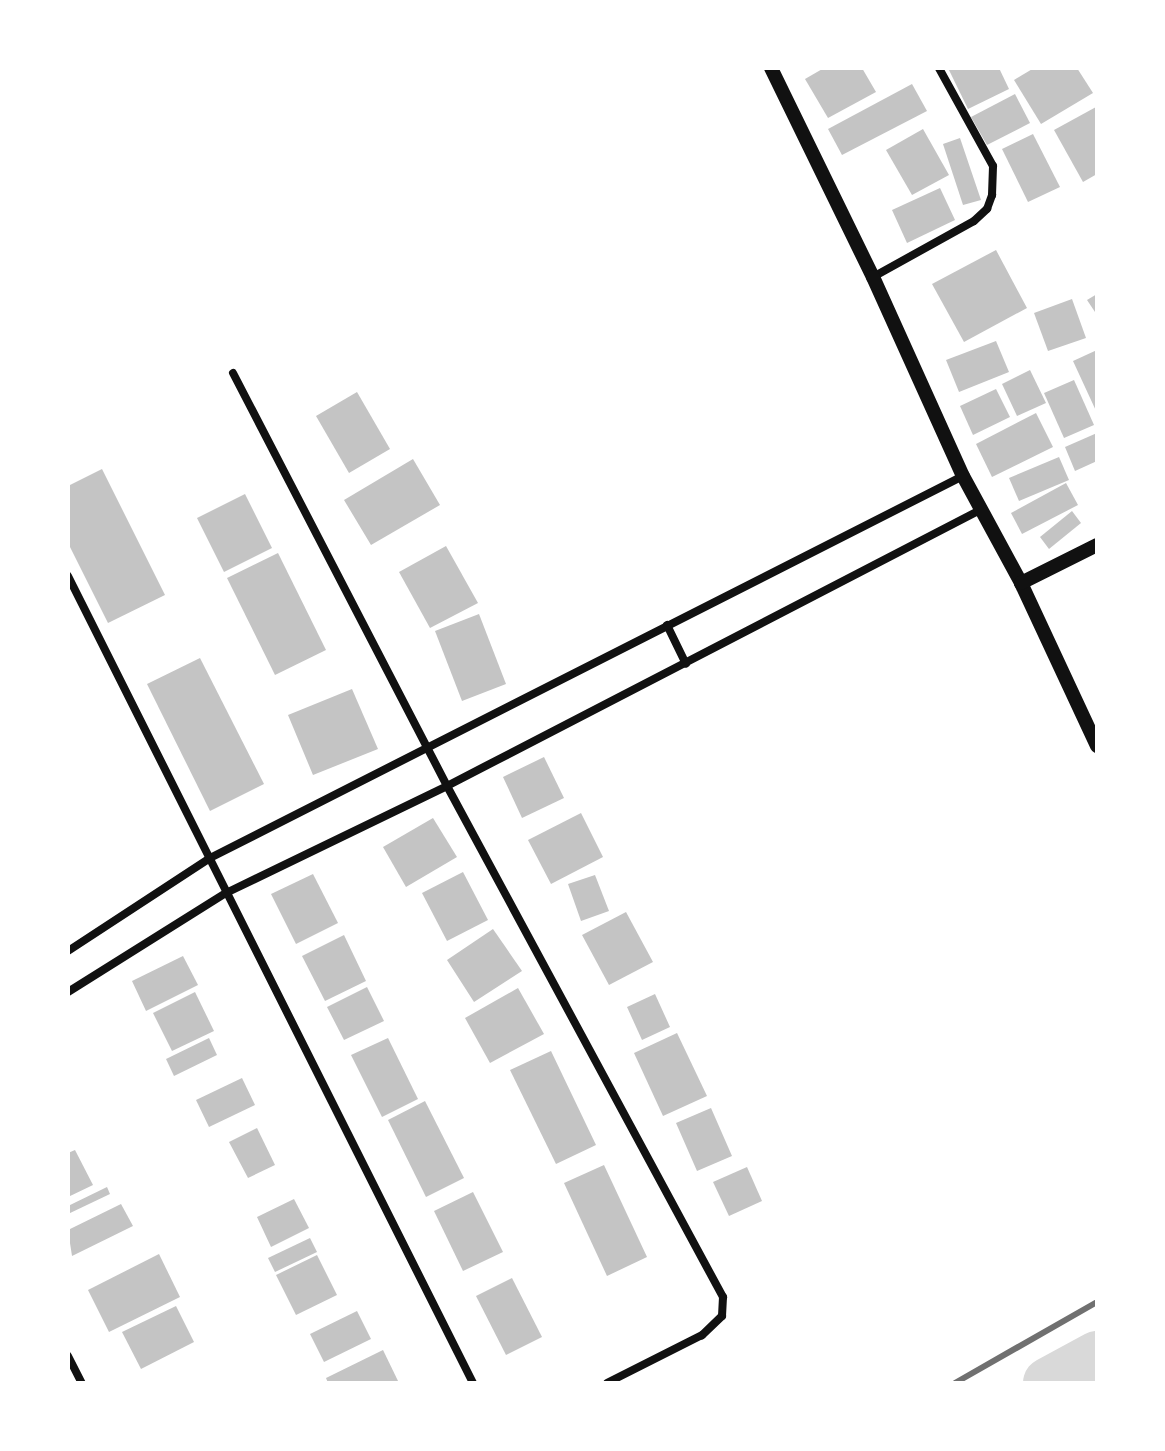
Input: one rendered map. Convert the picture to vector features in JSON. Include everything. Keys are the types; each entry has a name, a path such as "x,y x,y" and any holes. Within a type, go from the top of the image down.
{"street":[{"path":"771,68 873,277 963,476 1021,583 1097,746"},
{"path":"873,277 974,221 987,209 992,195 993,166 939,68"},
{"path":"233,373 447,786 723,1297 722,1316 702,1335 607,1383"},
{"path":"68,951 210,858 963,476"},
{"path":"68,992 226,893 447,786 982,509"},
{"path":"1021,583 1097,545"},
{"path":"68,576 473,1383"},
{"path":"667,625 686,664"},
{"path":"68,1356 82,1383"}],"building":[{"path":"824,68 862,68 876,92 828,118 805,79"},
{"path":"948,68 999,68 1009,89 968,109"},
{"path":"1034,68 1077,68 1093,93 1041,124 1014,80"},
{"path":"912,84 927,111 842,155 828,129"},
{"path":"1015,94 1030,123 987,145 971,117"},
{"path":"1096,107 1097,174 1083,182 1054,130"},
{"path":"923,129 949,175 912,195 886,150"},
{"path":"1033,134 1060,187 1028,202 1002,149"},
{"path":"960,138 981,200 963,205 943,144"},
{"path":"940,188 955,220 907,243 892,210"},
{"path":"996,250 1027,308 964,342 932,284"},
{"path":"1097,294 1097,315 1087,300"},
{"path":"1072,299 1086,338 1048,351 1034,313"},
{"path":"996,341 1009,372 959,392 946,360"},
{"path":"1097,350 1097,413 1073,361"},
{"path":"1030,370 1046,403 1017,416 1002,384"},
{"path":"1074,380 1094,425 1064,438 1044,393"},
{"path":"996,389 1010,417 973,435 960,406"},
{"path":"357,392 390,449 349,473 316,416"},
{"path":"1036,413 1053,447 992,477 976,444"},
{"path":"1097,433 1097,461 1075,471 1065,447"},
{"path":"1059,457 1069,480 1019,501 1009,478"},
{"path":"413,459 440,505 371,545 344,500"},
{"path":"102,469 165,595 108,623 68,543 68,486"},
{"path":"1066,483 1078,505 1022,534 1011,513"},
{"path":"245,494 272,548 224,572 197,518"},
{"path":"1072,511 1081,523 1049,549 1040,537"},
{"path":"446,546 478,603 430,628 399,572"},
{"path":"278,553 326,650 275,675 227,578"},
{"path":"479,614 506,684 462,701 435,631"},
{"path":"200,658 264,784 210,811 147,684"},
{"path":"352,689 378,749 313,775 288,715"},
{"path":"544,757 564,798 522,818 503,777"},
{"path":"581,813 603,857 551,884 528,840"},
{"path":"433,818 457,857 406,887 383,847"},
{"path":"463,872 488,920 447,941 422,893"},
{"path":"313,874 338,923 296,944 271,894"},
{"path":"595,875 609,911 581,921 568,884"},
{"path":"626,912 653,962 609,985 582,935"},
{"path":"493,929 522,971 474,1002 447,960"},
{"path":"344,935 366,981 325,1001 302,956"},
{"path":"183,956 198,985 146,1011 132,981"},
{"path":"367,987 384,1021 344,1040 327,1007"},
{"path":"518,988 544,1034 490,1063 465,1018"},
{"path":"195,992 214,1031 172,1051 153,1013"},
{"path":"655,994 670,1027 642,1040 627,1007"},
{"path":"677,1033 707,1096 663,1116 634,1053"},
{"path":"209,1038 217,1055 174,1076 166,1059"},
{"path":"388,1038 418,1099 382,1117 351,1055"},
{"path":"551,1051 596,1145 556,1164 510,1070"},
{"path":"242,1078 255,1105 209,1127 196,1100"},
{"path":"425,1101 464,1178 426,1197 388,1120"},
{"path":"711,1108 732,1156 697,1171 676,1123"},
{"path":"257,1128 275,1165 248,1178 229,1142"},
{"path":"75,1150 93,1185 68,1197 68,1153"},
{"path":"604,1165 647,1257 607,1276 564,1183"},
{"path":"747,1167 762,1201 729,1216 713,1182"},
{"path":"107,1187 110,1194 68,1214 68,1206"},
{"path":"473,1192 503,1252 463,1271 434,1211"},
{"path":"294,1199 309,1228 271,1247 257,1217"},
{"path":"121,1204 133,1226 72,1256 68,1230"},
{"path":"310,1238 317,1252 275,1272 268,1258"},
{"path":"159,1254 180,1297 109,1332 88,1290"},
{"path":"317,1255 337,1295 296,1315 276,1275"},
{"path":"512,1278 542,1337 506,1355 476,1296"},
{"path":"176,1306 194,1342 141,1369 122,1332"},
{"path":"357,1311 371,1339 324,1362 310,1334"},
{"path":"383,1350 399,1383 328,1383 326,1378"}],"waterway":[{"path":"1049,1383 1097,1357"}],"railway":[{"path":"955,1383 1097,1302"}]}
